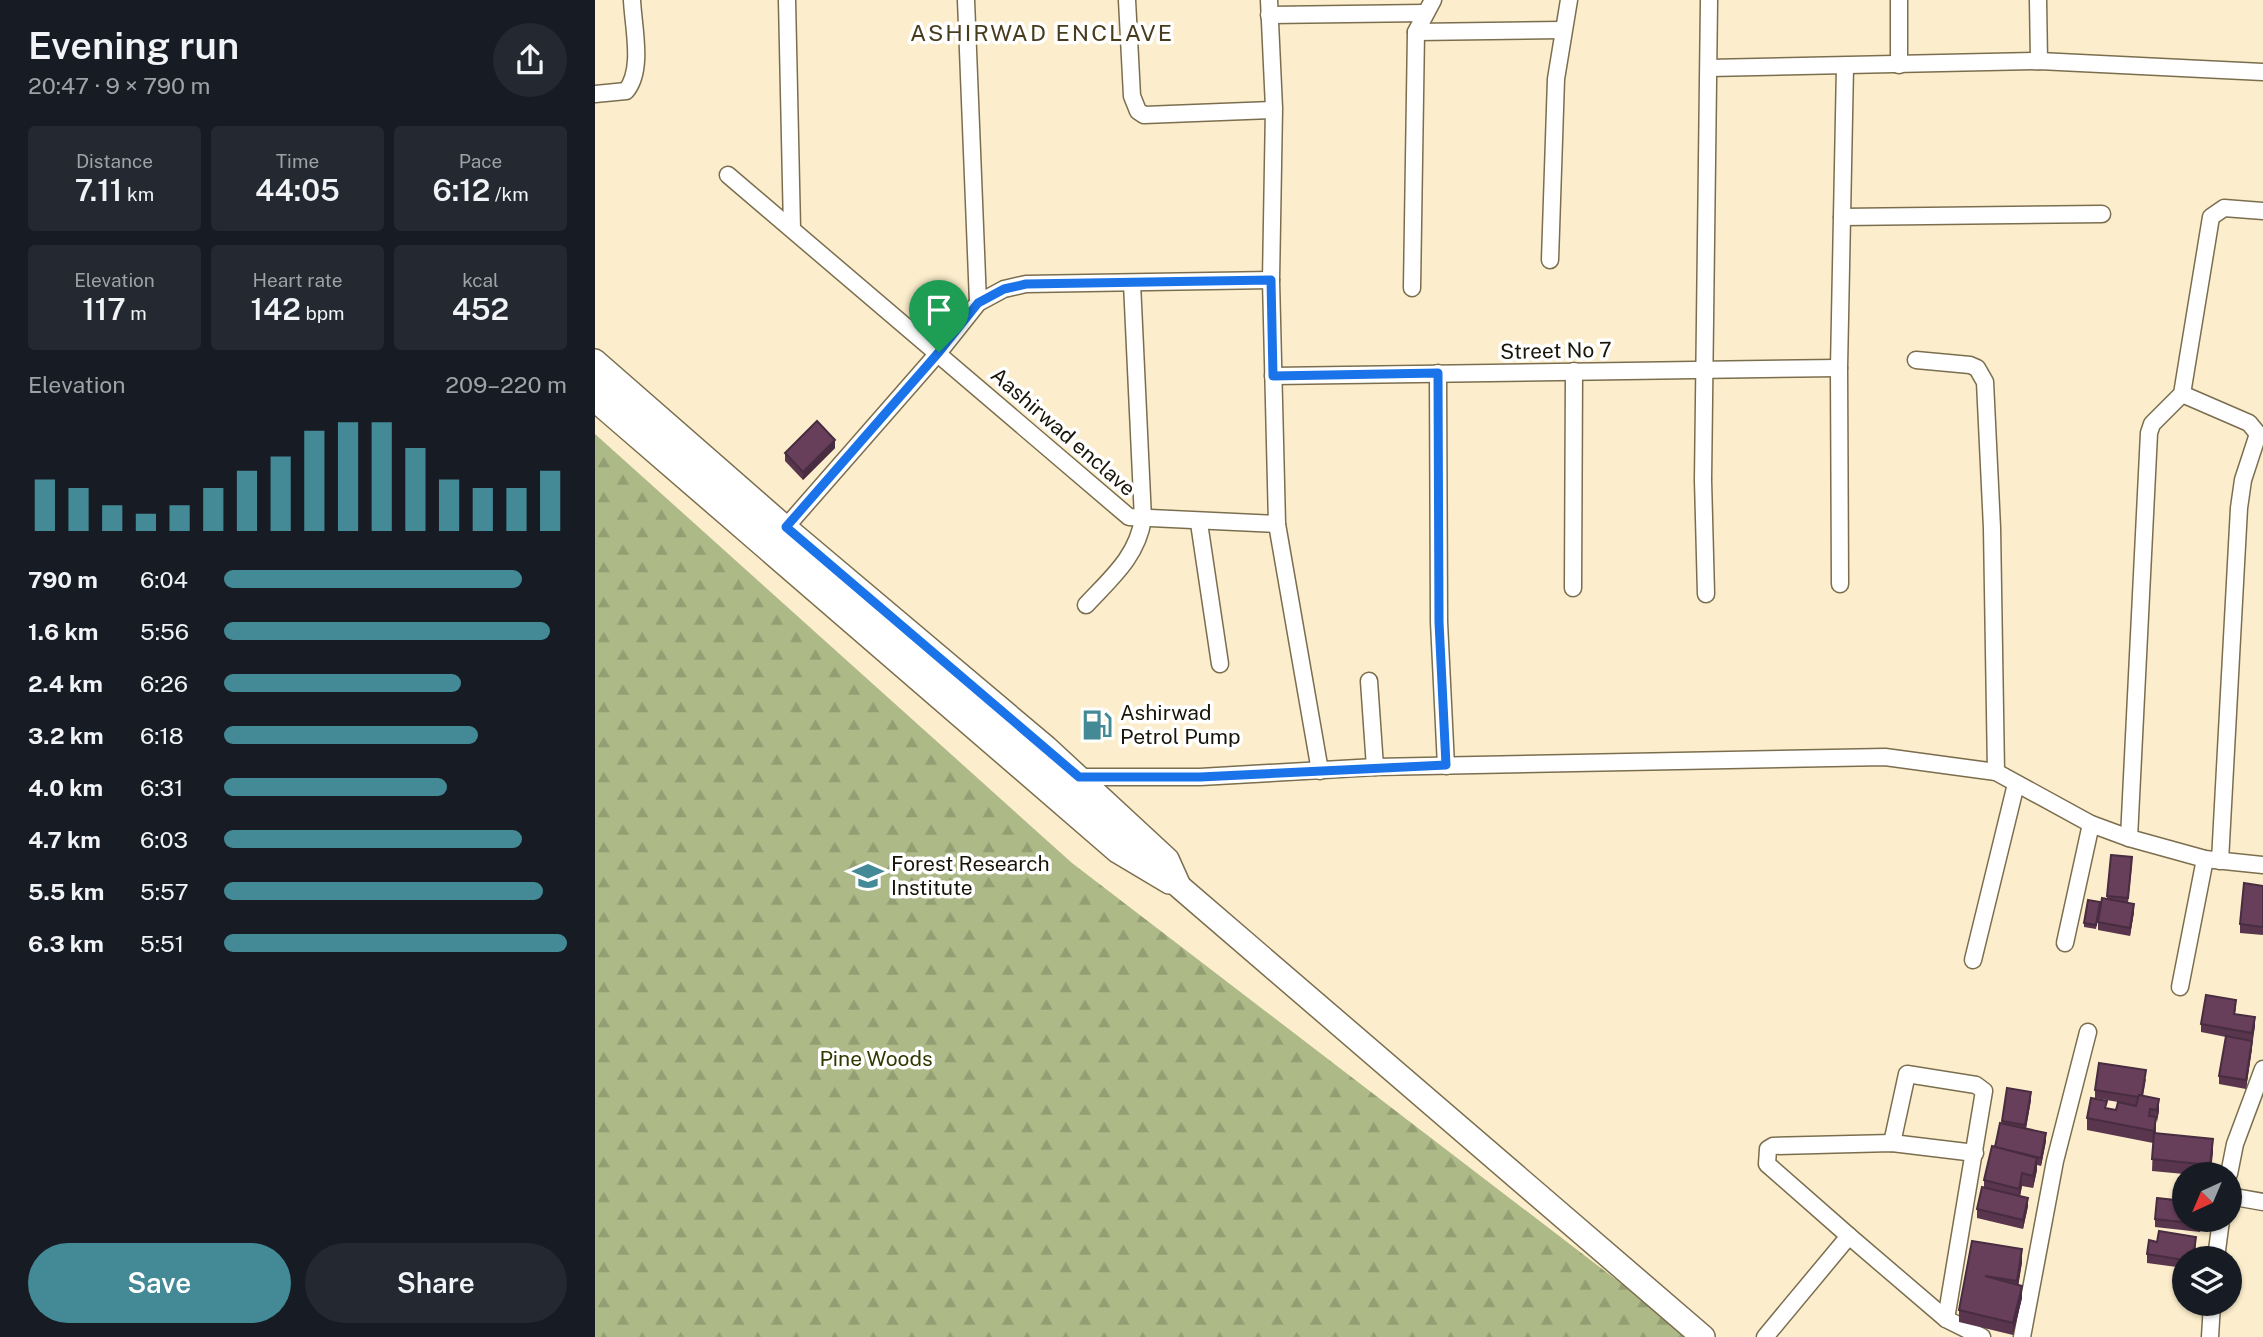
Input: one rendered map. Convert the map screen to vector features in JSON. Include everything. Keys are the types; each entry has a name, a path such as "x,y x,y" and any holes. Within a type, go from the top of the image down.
{"main road":[{"path":"595,384 1037,760 1181,888 1703,1337"}],"street":[{"path":"595,94 627,91 633,83 635,72 632,0"},
{"path":"787,0 792,229"},
{"path":"966,0 978,303"},
{"path":"1127,0 1132,96 1137,111 1144,115 1273,110"},
{"path":"1551,260 1556,79 1569,0"},
{"path":"1899,0 1899,65"},
{"path":"2038,0 2039,61"},
{"path":"1706,594 1703,480 1707,369 1709,1"},
{"path":"1320,771 1277,524 1271,280 1273,110 1269,7 1429,7 1416,32 1412,288"},
{"path":"1416,32 1562,30"},
{"path":"1709,68 2039,61 2263,72"},
{"path":"1840,584 1839,368 1845,66"},
{"name":"Aashirwad enclave","path":"727,175 939,352 1129,517 1199,523 1277,524"},
{"path":"2129,838 2147,444 2152,424 2182,394 2211,217 2224,208 2263,211"},
{"path":"1842,217 2102,214"},
{"path":"786,527 939,352 978,303 1004,289 1026,284 1271,280"},
{"path":"1086,605 1131,556 1140,538 1143,519 1132,283"},
{"path":"595,360 1079,777 1168,859 1181,888"},
{"path":"1916,360 1970,365 1977,368 1985,382 1992,528 1996,772"},
{"name":"Street No 7","path":"1273,376 1839,368"},
{"path":"1573,588 1574,371"},
{"path":"1438,373 1439,622 1446,765"},
{"path":"2180,988 2213,860 2239,508 2258,434 2249,423 2182,394"},
{"path":"595,401 1117,852 1154,877 1181,888"},
{"path":"1199,523 1220,664"},
{"path":"1369,681 1375,767"},
{"path":"1079,777 1200,777 1375,767 1885,757 1996,772 2091,824 2129,838 2213,860 2263,865"},
{"path":"1973,960 2016,784"},
{"path":"2065,943 2091,824"},
{"path":"2022,1337 2055,1161 2088,1032"},
{"path":"2231,1162 2235,1144 2263,1069"},
{"path":"1892,1143 1905,1078 1914,1073 1981,1087 1985,1096 1946,1319"},
{"path":"1975,1153 1892,1143 1773,1146 1767,1149 1767,1164 1946,1319 1982,1337"},
{"path":"2242,1198 2263,1202"},
{"path":"1765,1337 1849,1236"},
{"path":"2210,1337 2211,1316"}],"green space":[{"name":"Pine Woods","path":"595,434 1072,863 1691,1337 595,1337"}],"building":[{"path":"817,421 835,440 803,472 785,453"},
{"path":"2111,855 2132,857 2128,898 2107,896"},
{"path":"2244,883 2263,886 2263,927 2240,924"},
{"path":"2102,898 2134,904 2130,928 2098,922"},
{"path":"2088,900 2100,902 2096,925 2084,923"},
{"path":"2206,995 2236,1000 2234,1014 2255,1017 2252,1033 2201,1024"},
{"path":"2226,1036 2252,1041 2246,1080 2219,1076"},
{"path":"2099,1063 2146,1070 2142,1095 2138,1097 2095,1090"},
{"path":"2007,1088 2031,1092 2025,1125 2002,1121"},
{"path":"2139,1095 2159,1099 2157,1110 2150,1109 2149,1116 2156,1117 2154,1131 2087,1118 2091,1098 2107,1101 2105,1108 2116,1110 2118,1102 2136,1106"},
{"path":"2000,1123 2046,1133 2041,1158 1995,1147"},
{"path":"2154,1133 2213,1139 2210,1162 2152,1159"},
{"path":"1992,1146 2037,1158 2033,1176 2022,1173 2019,1189 1984,1180"},
{"path":"1982,1187 2028,1198 2023,1220 1977,1209"},
{"path":"2157,1198 2172,1200 2172,1221 2155,1219"},
{"path":"2159,1231 2196,1237 2195,1246 2172,1246 2172,1258 2147,1254 2149,1240 2157,1242"},
{"path":"1972,1241 2022,1249 2017,1281 1985,1276 2022,1286 2013,1323 1959,1310"}],"place":[{"name":"Ashirwad Petrol Pump","path":"1097,725"},
{"name":"Forest Research Institute","path":"868,876"}],"district":[{"name":"ASHIRWAD ENCLAVE","path":"1042,33"}],"route":[{"path":"1271,280 1273,376 1438,373 1439,622 1446,765 1200,777 1079,777 786,527 939,352 978,303 1004,289 1026,284 1271,280"}]}
